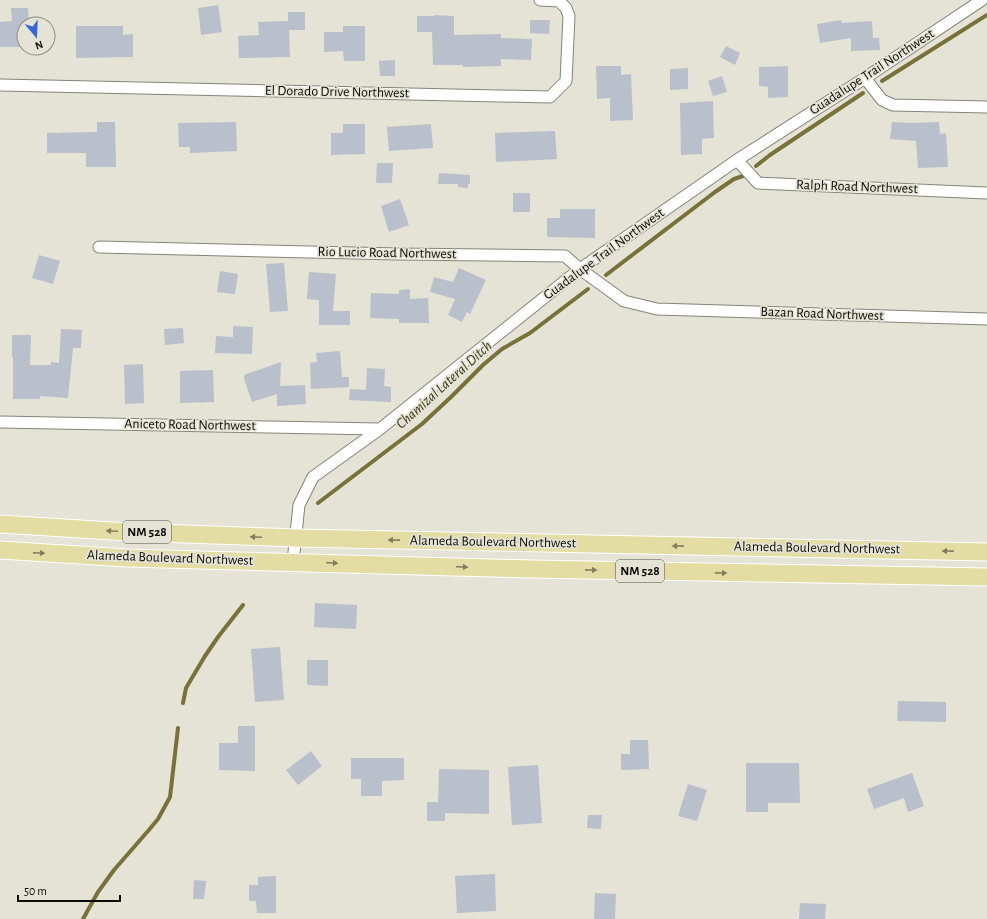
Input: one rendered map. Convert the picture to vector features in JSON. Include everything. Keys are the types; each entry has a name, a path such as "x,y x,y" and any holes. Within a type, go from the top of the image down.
{"main road":[{"name":"Alameda Boulevard Northwest","path":"0,524 128,532 295,538 987,552"},
{"name":"Alameda Boulevard Northwest","path":"0,550 127,558 539,569 987,577"}],"street":[{"name":"El Dorado Drive Northwest","path":"0,85 550,97 566,81 568,16 566,8 559,1 540,0"},
{"name":"Guadalupe Trail Northwest","path":"293,562 299,505 313,477 380,428 580,269 737,160 865,78 982,0"},
{"path":"865,78 882,100 893,105 987,107"},
{"name":"Ralph Road Northwest","path":"737,160 758,183 987,193"},
{"name":"Rio Lucio Road Northwest","path":"99,246 398,254 566,256 580,269 624,301 657,309"},
{"name":"Bazan Road Northwest","path":"657,309 987,319"},
{"name":"Aniceto Road Northwest","path":"0,422 380,428"}],"building":[{"path":"218,5 222,32 201,35 198,8"},
{"path":"11,8 28,8 28,16 16,16 16,47 0,47 0,22 12,21"},
{"path":"288,12 305,12 305,30 289,30 290,57 239,58 238,36 259,35 258,22 288,21"},
{"path":"417,16 454,16 454,35 501,34 501,38 532,39 531,60 501,59 501,66 463,67 463,65 433,65 432,32 417,32"},
{"path":"530,20 550,20 549,34 530,33"},
{"path":"841,20 842,23 872,21 873,38 879,38 880,50 851,51 851,38 820,43 817,24"},
{"path":"76,26 123,26 123,35 133,34 133,57 76,58"},
{"path":"343,26 365,26 365,61 344,61 343,51 324,52 324,32 343,32"},
{"path":"726,46 740,53 735,65 720,57"},
{"path":"395,60 395,76 380,76 379,61"},
{"path":"596,66 621,66 621,75 631,74 633,120 610,121 610,98 597,99"},
{"path":"788,66 788,97 768,98 768,87 759,86 759,67"},
{"path":"688,68 688,89 670,90 670,69"},
{"path":"722,76 727,92 713,96 708,81"},
{"path":"713,101 714,138 702,139 702,154 681,155 680,103"},
{"path":"97,122 115,122 116,167 86,167 86,153 47,153 47,133 97,132"},
{"path":"236,122 237,151 190,153 190,147 179,147 178,123"},
{"path":"892,122 939,122 940,134 946,133 948,167 918,168 916,141 890,139"},
{"path":"343,124 365,124 365,154 331,155 331,133 343,133"},
{"path":"431,124 433,148 389,151 387,127"},
{"path":"555,131 557,159 496,162 495,133"},
{"path":"377,163 393,163 392,183 376,183"},
{"path":"439,173 470,175 470,184 468,184 468,188 458,187 458,184 438,184"},
{"path":"513,193 530,193 530,212 513,212"},
{"path":"400,199 409,225 389,232 381,206"},
{"path":"560,209 595,209 595,238 547,237 547,218 560,218"},
{"path":"39,255 60,261 53,284 32,278"},
{"path":"284,263 288,311 270,312 266,264"},
{"path":"459,268 486,280 470,314 467,312 462,322 448,315 455,299 430,292 434,277 453,282"},
{"path":"220,271 238,274 235,294 217,292"},
{"path":"309,272 336,274 333,311 350,311 350,325 319,325 319,300 307,299"},
{"path":"410,289 410,299 428,298 429,323 399,323 399,319 370,318 371,293 399,294 399,290"},
{"path":"233,326 253,327 252,354 215,353 216,336 233,337"},
{"path":"183,328 184,343 165,345 164,329"},
{"path":"61,329 82,330 81,348 73,348 68,398 40,396 40,399 13,399 12,335 31,335 30,365 51,365 51,362 59,363"},
{"path":"340,351 342,377 349,377 349,387 311,389 310,363 317,362 316,353"},
{"path":"281,362 280,386 305,385 306,404 277,406 277,394 252,402 244,375"},
{"path":"143,364 144,403 125,404 124,365"},
{"path":"367,368 385,369 384,386 391,387 391,402 349,400 350,389 366,390"},
{"path":"213,370 214,402 180,403 180,371"},
{"path":"315,603 357,605 356,629 314,627"},
{"path":"280,647 284,700 255,702 251,649"},
{"path":"307,660 328,660 328,686 307,685"},
{"path":"898,701 946,702 946,722 897,721"},
{"path":"238,726 255,726 255,771 219,770 219,743 238,743"},
{"path":"630,740 648,740 649,769 621,770 621,754 630,754"},
{"path":"311,751 322,766 298,785 286,770"},
{"path":"351,758 404,758 404,780 382,781 382,796 361,796 361,779 351,779"},
{"path":"746,763 799,763 800,803 768,803 768,812 746,812"},
{"path":"538,765 542,823 512,825 508,767"},
{"path":"439,769 489,770 489,814 445,813 445,821 427,821 427,802 438,802"},
{"path":"912,773 924,806 908,812 904,798 874,809 867,789"},
{"path":"688,784 707,790 697,821 678,816"},
{"path":"588,815 602,815 601,829 587,828"},
{"path":"495,874 496,911 457,913 455,876"},
{"path":"276,876 276,913 257,913 256,901 249,901 249,885 258,885 258,877"},
{"path":"194,880 206,881 204,899 193,899"},
{"path":"595,893 616,894 615,919 594,919"},
{"path":"800,903 826,904 825,919 799,919"}],"waterway":[{"name":"Chamizal Lateral Ditch","path":"882,81 987,15"},
{"name":"Chamizal Lateral Ditch","path":"756,166 863,93"},
{"name":"Chamizal Lateral Ditch","path":"606,275 715,192 734,179 743,176"},
{"name":"Chamizal Lateral Ditch","path":"318,503 422,424 483,365 502,349 530,333 588,289"},
{"name":"Chamizal Lateral Ditch","path":"183,703 186,688 205,656 243,605"},
{"name":"Chamizal Lateral Ditch","path":"83,919 98,892 114,870 158,819 170,797 178,728"}]}
